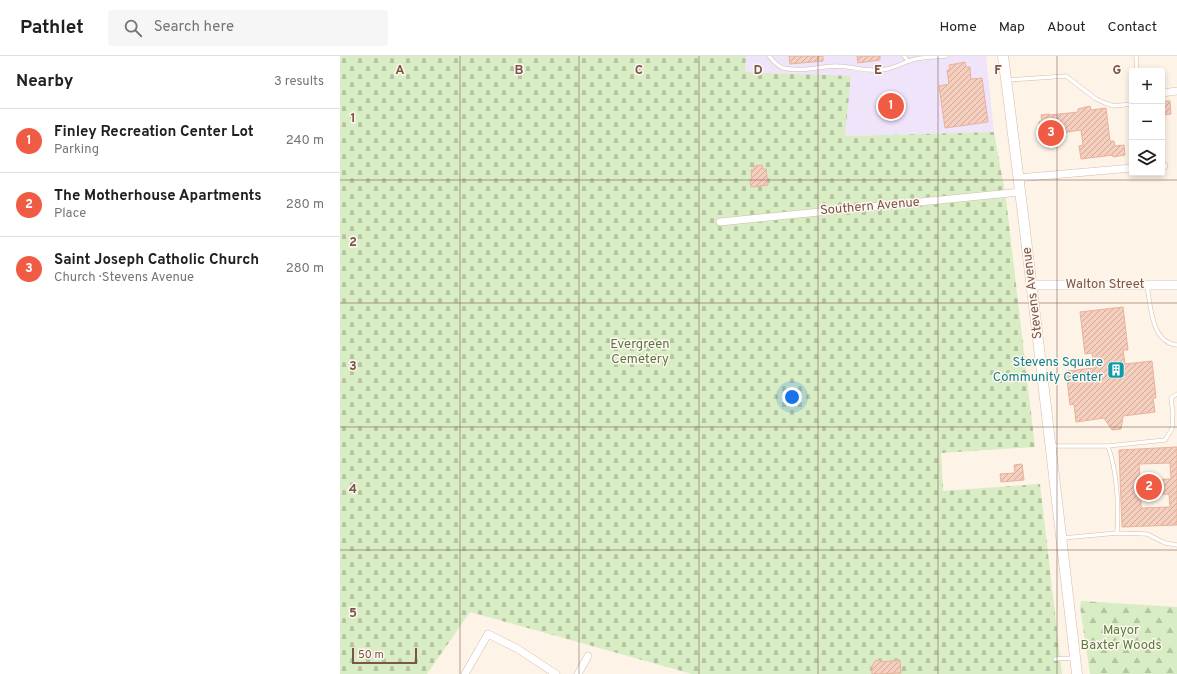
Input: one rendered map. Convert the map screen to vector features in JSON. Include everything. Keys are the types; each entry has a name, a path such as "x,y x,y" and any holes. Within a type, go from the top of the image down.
{"main road":[{"name":"Stevens Avenue","path":"1003,56 1032,285 1077,674"}],"street":[{"path":"1165,93 1177,91"},
{"path":"1018,178 1129,168"},
{"name":"Southern Avenue","path":"720,222 1020,192"},
{"name":"Walton Street","path":"1032,285 1177,285"},
{"path":"464,674 488,634 518,649 556,674"},
{"path":"578,674 588,656"}],"lane":[{"path":"769,56 774,62 782,67 798,69 836,66 864,70 886,69 917,59 946,56"},
{"path":"904,56 908,61"},
{"path":"1136,56 1137,68"},
{"path":"1006,80 1066,76 1096,99 1114,106 1129,104"},
{"path":"1147,285 1154,323 1159,335 1169,344 1177,345"},
{"path":"1050,446 1108,446 1164,440 1172,429 1173,412 1171,398 1177,394"},
{"path":"1108,446 1112,457 1118,510 1118,533"},
{"path":"1061,538 1118,533 1147,534 1165,543 1177,545"},
{"path":"1055,659 1075,658"}],"shaded area":[{"path":"746,56 986,56 994,132 845,136 850,77 745,72"}],"green space":[{"name":"Evergreen Cemetery","path":"340,56 746,56 745,72 851,76 845,136 994,132 1006,199 1035,447 941,453 943,491 1040,484 1062,674 692,674 470,612 427,674 340,674"},
{"name":"Mayor Baxter Woods","path":"1081,601 1177,607 1177,674 1090,674 1080,607"}],"building":[{"path":"789,56 823,56 823,61 790,64"},
{"path":"857,56 880,56 880,60 858,63"},
{"path":"965,62 966,67 970,67 971,79 982,78 988,122 945,128 939,86 949,84 947,70 950,70 949,65"},
{"path":"1165,101 1170,101 1171,114 1165,115"},
{"path":"1090,106 1091,110 1106,108 1110,141 1114,141 1115,146 1124,145 1125,155 1081,159 1079,146 1083,145 1081,130 1054,134 1054,136 1044,138 1043,131 1040,131 1039,122 1042,121 1041,115 1078,112 1078,109"},
{"path":"762,165 763,169 766,169 768,185 751,187 751,170 754,170 754,166"},
{"name":"Stevens Square Community Center","path":"1123,307 1128,350 1123,350 1125,364 1152,361 1156,398 1153,398 1155,412 1123,416 1121,429 1112,430 1104,418 1076,422 1074,404 1070,405 1066,371 1094,368 1092,353 1085,354 1080,312"},
{"path":"1177,447 1177,525 1122,527 1119,450","holes":["1170,463 1171,479 1140,480 1139,464","1169,494 1170,507 1141,508 1141,495"]},
{"path":"1022,464 1024,480 1001,482 1000,474 1015,473 1014,465"},
{"path":"881,660 881,662 900,660 901,673 872,674 872,666 875,661"}],"place":[{"name":"Finley Recreation Center Lot","path":"891,106"},
{"name":"Saint Joseph Catholic Church","path":"1051,133"},
{"name":"Stevens Square Community Center","path":"1116,370"},
{"name":"The Motherhouse Apartments","path":"1149,487"}]}
